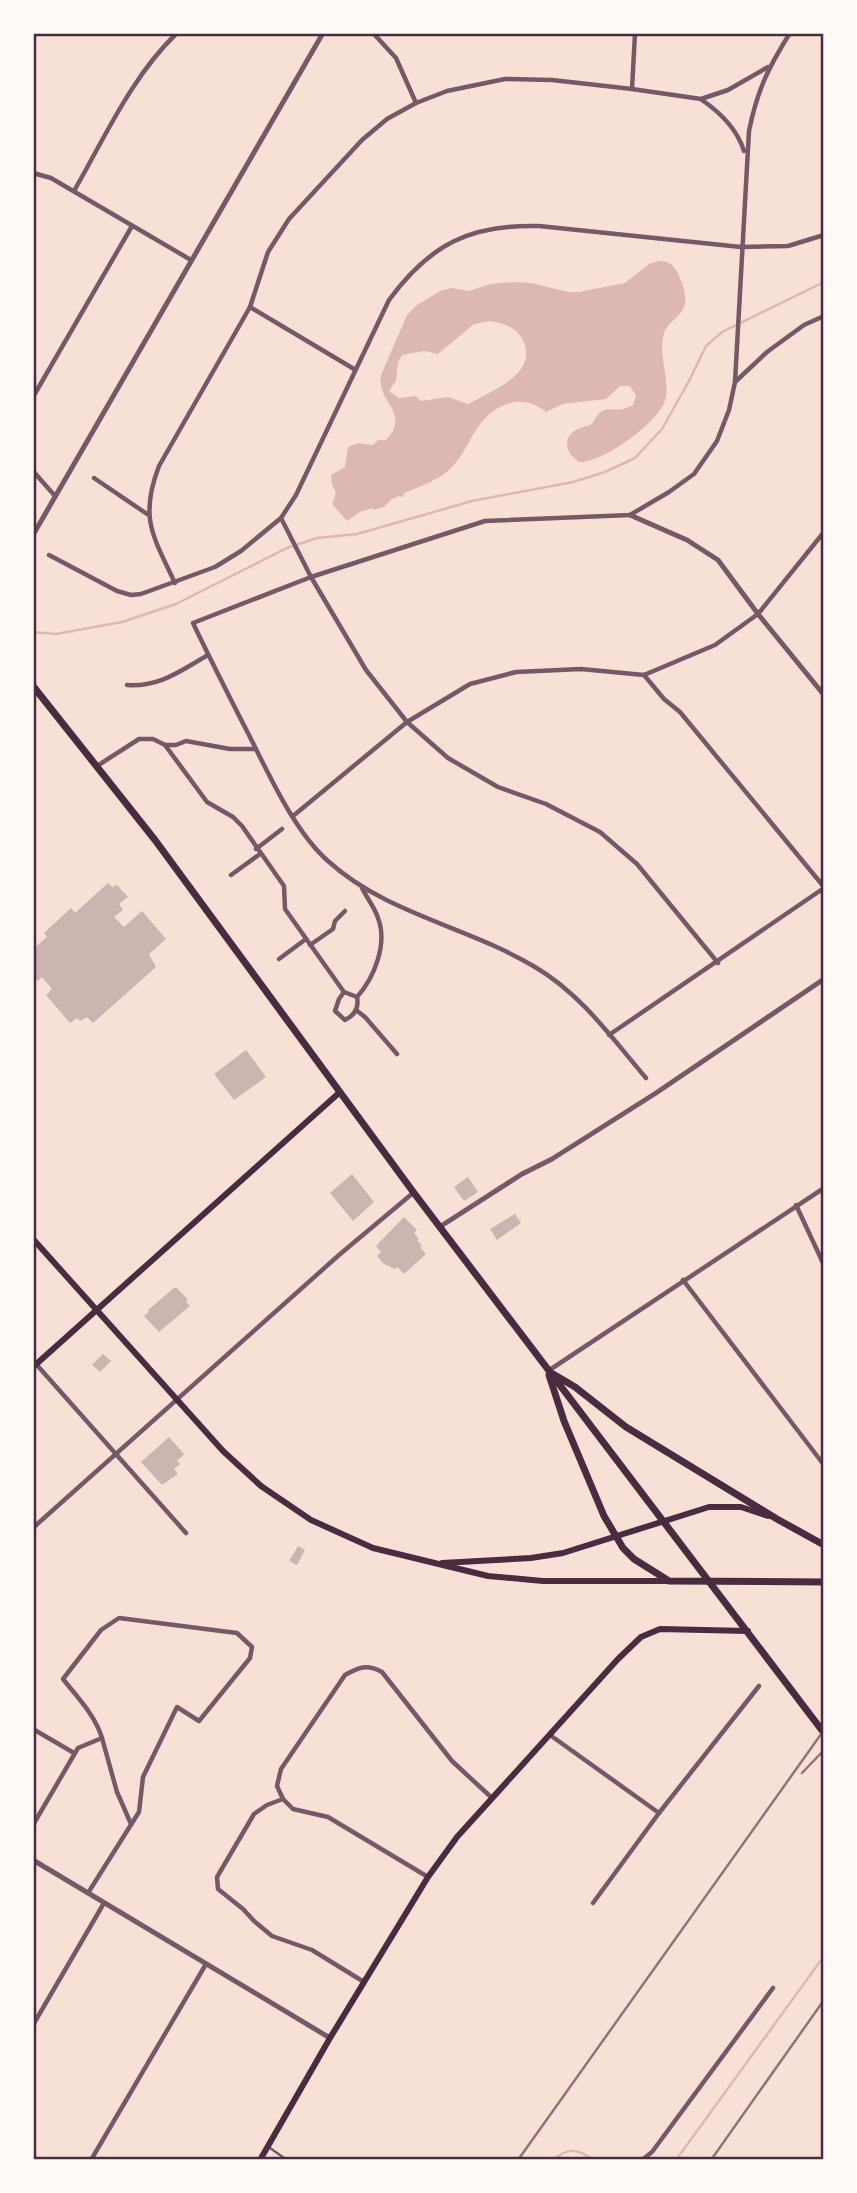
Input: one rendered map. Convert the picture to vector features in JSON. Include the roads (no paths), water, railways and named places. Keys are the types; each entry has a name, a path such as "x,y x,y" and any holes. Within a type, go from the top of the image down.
{"main road":[{"path":"33,686 155,840 414,1193 824,1733"},
{"path":"35,1365 340,1092"},
{"path":"33,1239 223,1451 261,1486 311,1520 373,1548 488,1576 543,1581 824,1582"},
{"path":"548,1371 564,1421 612,1532 634,1559 669,1581"},
{"path":"548,1371 575,1387 626,1427 824,1545"},
{"path":"435,1564 531,1559 563,1553 709,1507 741,1507 777,1519"},
{"path":"260,2160 428,1877 457,1837 618,1659 641,1637 660,1629 748,1631"}],"street":[{"path":"74,191 138,79 163,46 177,33"},
{"path":"33,534 323,33"},
{"path":"373,33 396,58 416,103"},
{"path":"632,89 635,33"},
{"path":"630,515 694,474 717,441 729,410 735,382 746,156 754,108 768,67 790,33"},
{"path":"175,583 157,545 147,514 150,488 159,466 250,307 268,252 289,219 362,139 387,119 416,103 470,85 505,79 552,80 701,99 728,90 768,67"},
{"path":"701,99 732,127 746,156"},
{"path":"33,173 46,175 191,260"},
{"path":"49,555 131,596 215,567 241,551 281,518 307,475 389,300 407,275 439,248 476,231 506,225 540,226 741,247 788,246 824,235"},
{"path":"33,397 132,226"},
{"path":"250,307 355,369"},
{"path":"735,382 767,352 804,325 824,316"},
{"path":"33,471 55,496"},
{"path":"94,478 147,514"},
{"path":"646,1078 575,996 533,966 362,887 327,860 274,787 193,623 311,577 485,521 630,515 687,540 718,560 824,695"},
{"path":"281,518 311,577 366,670 407,722 448,758 498,787 546,804 600,832 637,864 718,963"},
{"path":"293,816 407,722 470,684 516,672 581,669 644,675 715,645 758,614 824,532"},
{"path":"127,685 145,686 169,677 208,655"},
{"path":"610,1035 824,888 680,712 664,699 644,675"},
{"path":"97,766 139,739 153,739 165,745 186,741 230,749 256,749"},
{"path":"165,745 207,802 243,826 258,852 284,886 285,909 344,992 357,997"},
{"path":"231,875 282,829"},
{"path":"344,992 335,1011 345,1020 356,1010 357,997 367,986 381,948 379,920 362,887"},
{"path":"310,945 333,929 335,920 345,911"},
{"path":"279,959 306,939"},
{"path":"441,1226 707,1060 824,979"},
{"path":"356,1010 366,1017 397,1054"},
{"path":"548,1371 824,1188"},
{"path":"34,1527 339,1255 414,1193"},
{"path":"796,1205 824,1265"},
{"path":"683,1280 824,1465"},
{"path":"35,1365 186,1533"},
{"path":"88,1893 139,1812 143,1777 177,1707 199,1720 250,1658 252,1647 237,1633 119,1618 101,1630 63,1679 98,1725 117,1792 131,1824"},
{"path":"428,1877 328,1816 293,1808 283,1799 277,1786 281,1769 345,1675 358,1668 370,1666 382,1672 453,1761 492,1798"},
{"path":"593,1903 659,1813 759,1686"},
{"path":"33,1729 74,1753"},
{"path":"550,1735 659,1813"},
{"path":"33,1825 74,1753 84,1744 102,1738"},
{"path":"283,1799 254,1814 217,1877 218,1889 272,1936 312,1950 365,1982"},
{"path":"33,1860 330,2038"},
{"path":"33,2025 104,1903"},
{"path":"91,2160 206,1964"},
{"path":"642,2160 652,2152 773,1988"}],"lane":[{"path":"268,2147 287,2160"}],"waterway":[{"path":"33,632 56,634 122,622 176,604 287,548 317,538 357,534 472,501 573,482 605,472 635,458 662,429 706,346 722,332 824,282"},
{"path":"676,2160 824,1956"},
{"path":"553,2160 572,2151 592,2159"}],"railway":[{"path":"518,2160 824,1730"},
{"path":"802,1773 824,1750"},
{"path":"711,2160 824,2000"}]}
